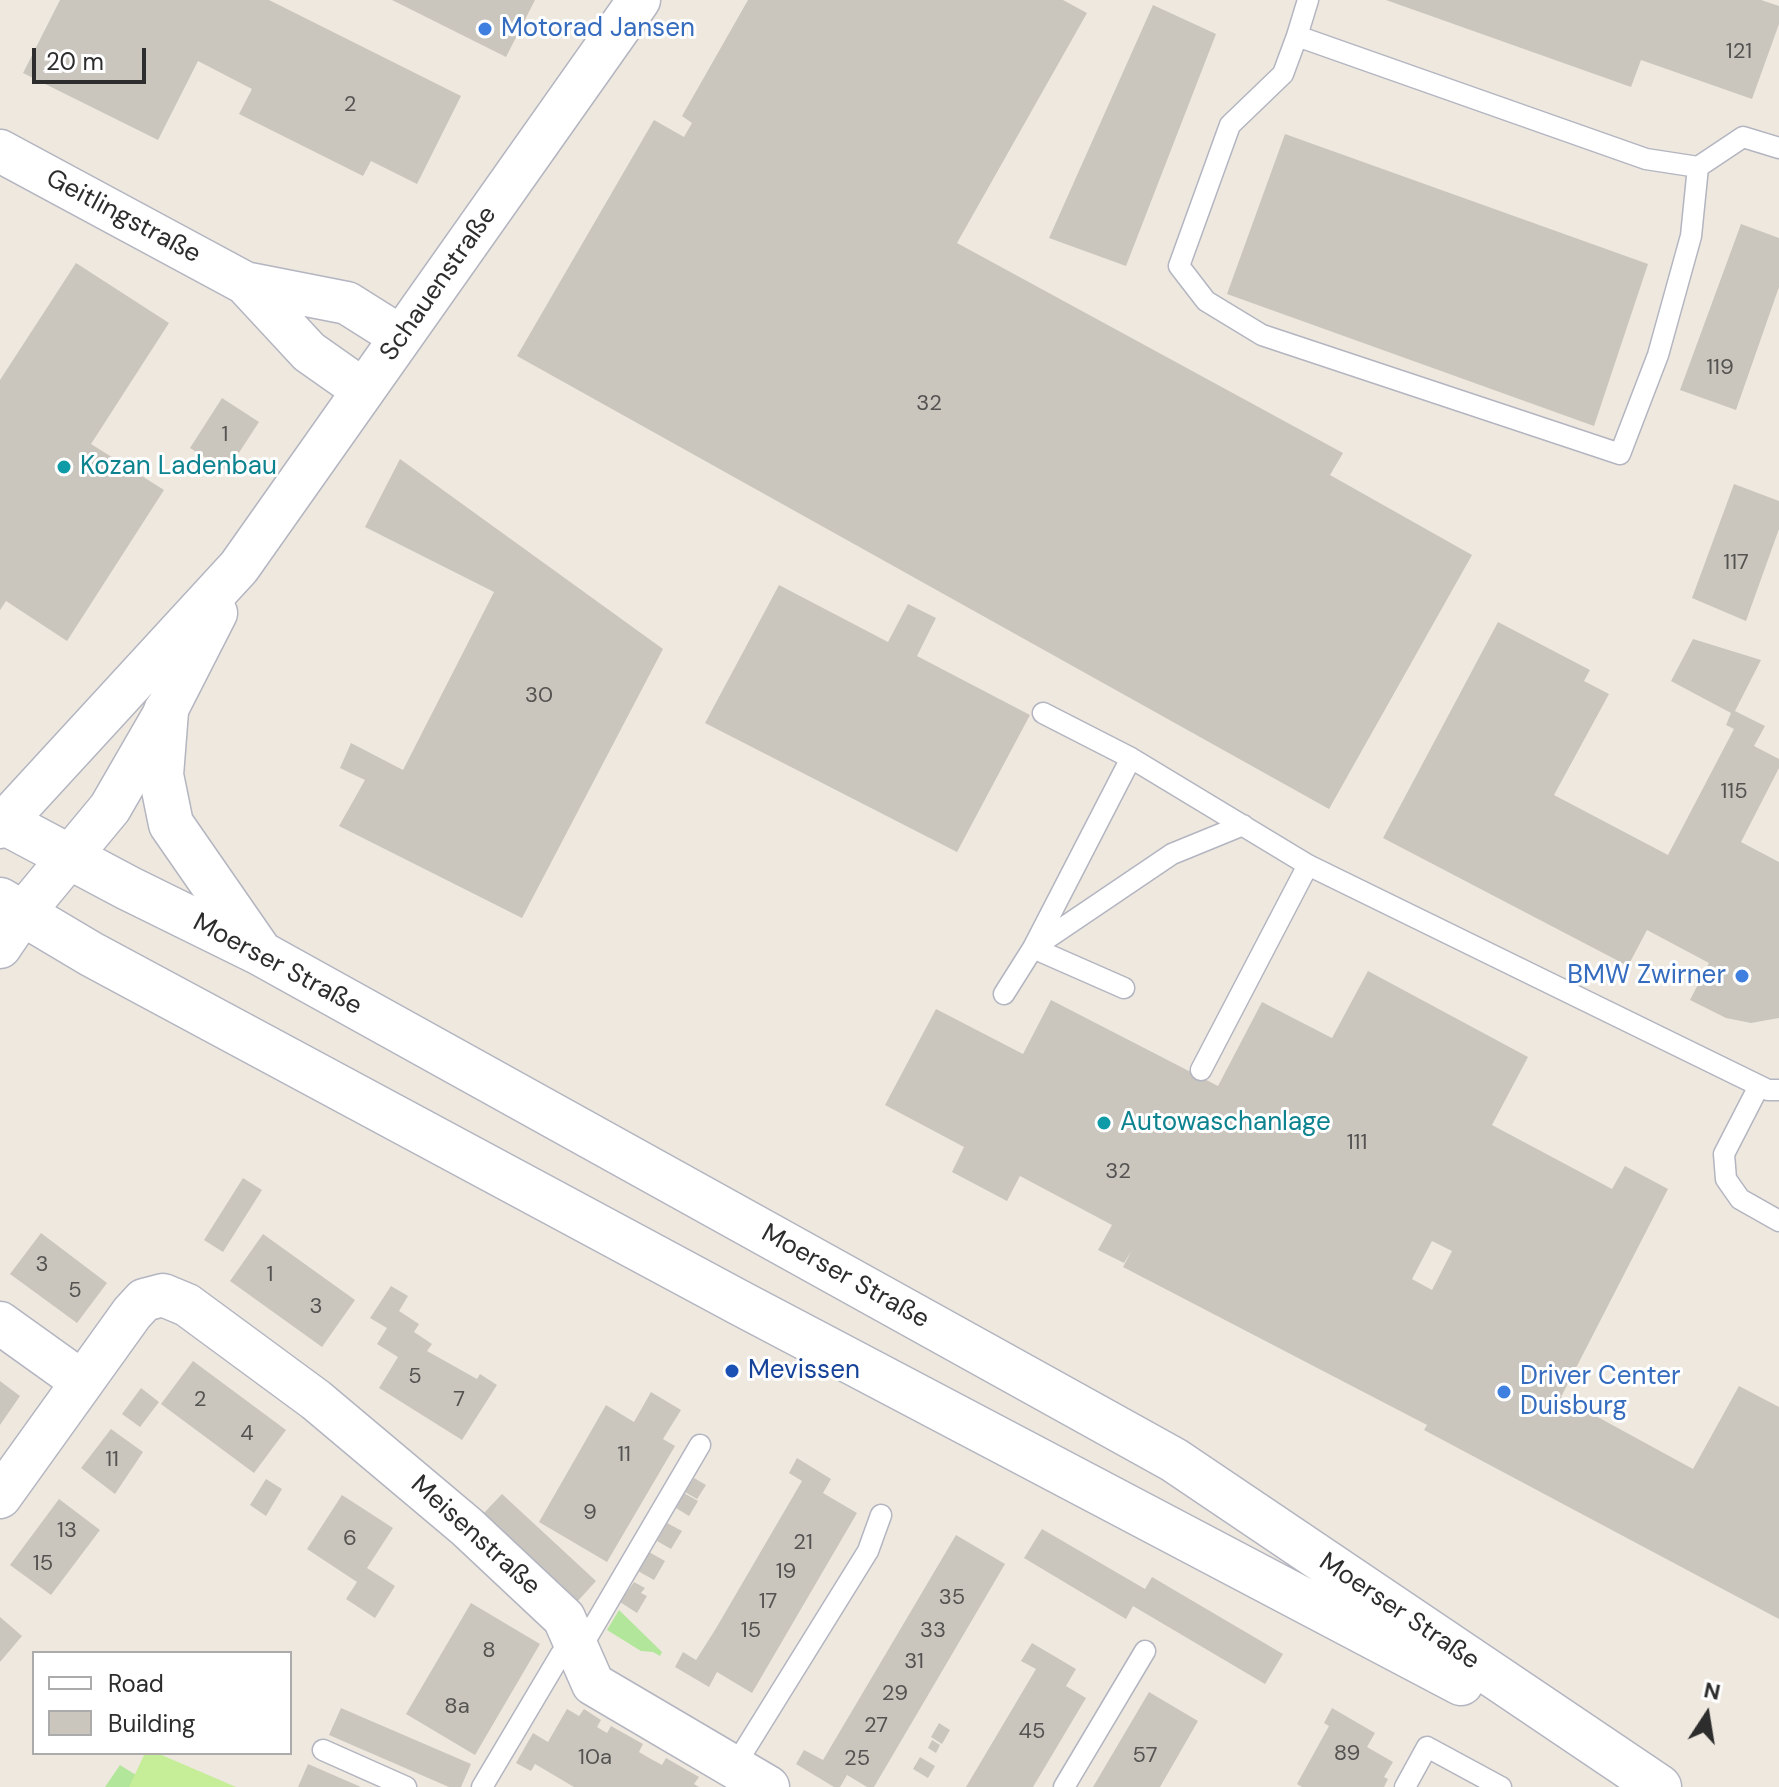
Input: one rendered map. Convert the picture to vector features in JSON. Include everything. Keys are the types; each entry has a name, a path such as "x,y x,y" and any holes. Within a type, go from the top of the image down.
{"main road":[{"path":"166,711 161,775 171,824 260,953"},
{"name":"Moerser Straße","path":"1,823 260,953 1174,1460 1659,1787"},
{"name":"Moerser Straße","path":"8,920 91,954 740,1303 1659,1787"}],"street":[{"name":"Schauenstraße","path":"1,823 239,567 639,0"},
{"name":"Geitlingstraße","path":"0,151 245,283 347,303 401,337"},
{"name":"Geitlingstraße","path":"245,283 309,352 363,390"},
{"name":"Schauenstraße","path":"8,920 70,858 110,808 166,711 239,567"},
{"name":"Meisenstraße","path":"81,1381 144,1300 163,1295 187,1305 316,1400 467,1527 564,1618 593,1684 751,1777"},
{"path":"0,1323 81,1381 0,1497"}],"lane":[{"path":"1308,0 1283,74 1230,125 1179,266 1206,301 1262,335 1620,454 1658,355 1691,236 1698,167"},
{"path":"1297,36 1646,159 1698,167 1743,137 1779,148"},
{"path":"1043,713 1131,758 1308,865 1769,1088 1724,1154 1726,1179 1740,1199 1779,1221"},
{"path":"1004,994 1033,948 1131,758"},
{"path":"1033,948 1172,854 1243,825"},
{"path":"1201,1070 1308,865"},
{"path":"1033,948 1124,988"},
{"path":"482,1787 561,1654 588,1636 700,1445"},
{"path":"751,1777 868,1551 881,1515"},
{"path":"1064,1787 1145,1651"},
{"path":"1405,1787 1427,1747 1501,1787"},
{"path":"323,1750 406,1787"}],"green space":[{"path":"619,1610 662,1652 660,1656 641,1651 607,1630"},
{"path":"144,1755 162,1755 236,1787 129,1787"},
{"path":"120,1765 155,1787 105,1787"}],"building":[{"path":"60,0 269,0 461,96 417,184 371,161 363,176 239,114 252,89 198,61 158,140 23,73"},
{"name":"Motorad Jansen","path":"392,0 535,0 506,57"},
{"path":"748,0 1063,0 1087,13 957,243 1343,453 1330,475 1472,555 1329,809 517,356 654,120 684,137 692,123 682,116"},
{"path":"1386,0 1761,0 1779,6 1779,24 1752,99 1641,60 1631,87"},
{"path":"1153,5 1216,34 1126,266 1049,238"},
{"path":"1285,134 1648,264 1594,426 1227,294"},
{"path":"1741,224 1779,238 1779,287 1736,410 1680,390"},
{"name":"Kozan Ladenbau","path":"76,263 169,323 91,444 164,490 67,641 6,601 0,610 0,380"},
{"path":"222,398 259,422 227,471 190,448"},
{"path":"400,459 663,649 522,918 339,826 365,780 340,768 351,743 403,770 494,592 365,527"},
{"path":"1734,484 1779,501 1779,529 1746,621 1692,598"},
{"path":"779,585 888,642 908,604 936,618 917,656 1030,715 957,852 705,723"},
{"path":"1498,622 1590,670 1584,681 1609,694 1554,795 1668,855 1734,729 1726,725 1731,713 1671,681 1693,639 1761,660 1735,711 1765,726 1754,746 1779,759 1779,768 1741,842 1779,862 1779,1018 1751,1023 1726,1018 1690,1000 1709,963 1647,930 1628,966 1383,838"},
{"path":"1368,971 1528,1057 1492,1125 1612,1189 1625,1166 1668,1189 1561,1397 1693,1469 1739,1386 1779,1407 1779,1619 1424,1430 1427,1425 1123,1267 1132,1250 1124,1263 1098,1250 1112,1225 1020,1176 1007,1201 952,1172 964,1147 885,1105 936,1009 1023,1054 1051,1000 1218,1086 1262,1002 1332,1038","holes":["1432,1241 1452,1251 1432,1290 1412,1279"]},
{"path":"243,1178 262,1190 223,1252 204,1240"},
{"path":"41,1233 107,1283 77,1323 10,1274"},
{"path":"263,1234 355,1300 322,1347 230,1281"},
{"path":"391,1286 408,1296 399,1311 419,1324 414,1332 432,1344 427,1351 477,1379 480,1374 497,1385 462,1440 379,1388 398,1357 377,1344 387,1328 370,1318"},
{"path":"193,1361 286,1430 254,1473 161,1404"},
{"path":"0,1381 20,1396 0,1425"},
{"path":"141,1388 159,1402 140,1427 122,1414"},
{"path":"651,1392 681,1410 663,1439 675,1446 607,1562 539,1522 606,1405 634,1422"},
{"path":"111,1429 143,1452 115,1494 81,1468"},
{"path":"797,1458 831,1479 823,1493 857,1513 752,1693 717,1672 709,1687 675,1667 683,1652 696,1660 802,1481 789,1473"},
{"path":"694,1478 706,1485 697,1499 685,1492"},
{"path":"266,1479 282,1489 266,1516 250,1505"},
{"path":"684,1493 698,1501 689,1516 676,1508"},
{"path":"502,1494 596,1581 576,1603 482,1515"},
{"path":"342,1495 393,1528 367,1568 395,1586 375,1618 346,1599 357,1582 307,1549"},
{"path":"59,1499 100,1530 51,1595 10,1565"},
{"path":"667,1523 682,1531 671,1549 657,1541"},
{"path":"1042,1529 1145,1589 1152,1577 1283,1654 1265,1684 1133,1606 1126,1619 1024,1558"},
{"path":"956,1535 1005,1564 874,1787 867,1787 847,1775 840,1787 834,1787 796,1764 804,1750 823,1760"},
{"path":"649,1552 665,1561 654,1580 638,1571"},
{"path":"634,1582 645,1588 641,1593 647,1596 637,1613 620,1602"},
{"path":"471,1603 540,1644 475,1755 406,1714"},
{"path":"0,1617 22,1636 0,1662"},
{"path":"1032,1643 1076,1669 1066,1686 1086,1698 1033,1787 966,1787 1036,1669 1021,1661"},
{"path":"1149,1692 1198,1721 1160,1787 1093,1787"},
{"path":"341,1708 471,1764 461,1787 449,1787 329,1735"},
{"path":"1332,1708 1375,1733 1367,1747 1393,1762 1384,1777 1388,1779 1384,1787 1302,1787 1297,1784 1329,1726 1324,1723"},
{"path":"567,1709 579,1716 584,1709 601,1720 597,1727 607,1733 611,1726 643,1744 639,1752 662,1765 666,1758 699,1777 694,1784 699,1787 574,1787 535,1764 531,1771 516,1763 533,1733 548,1742"},
{"path":"939,1723 950,1730 942,1744 931,1737"},
{"path":"932,1740 940,1745 936,1753 928,1748"},
{"path":"920,1757 935,1766 928,1778 913,1769"},
{"path":"308,1764 361,1787 298,1787"}],"place":[{"name":"Motorad Jansen","path":"485,29"},
{"name":"Kozan Ladenbau","path":"64,467"},
{"name":"BMW Zwirner","path":"1742,976"},
{"name":"Autowaschanlage","path":"1104,1123"},
{"name":"Mevissen","path":"732,1371"},
{"name":"Driver Center Duisburg","path":"1504,1392"}]}
